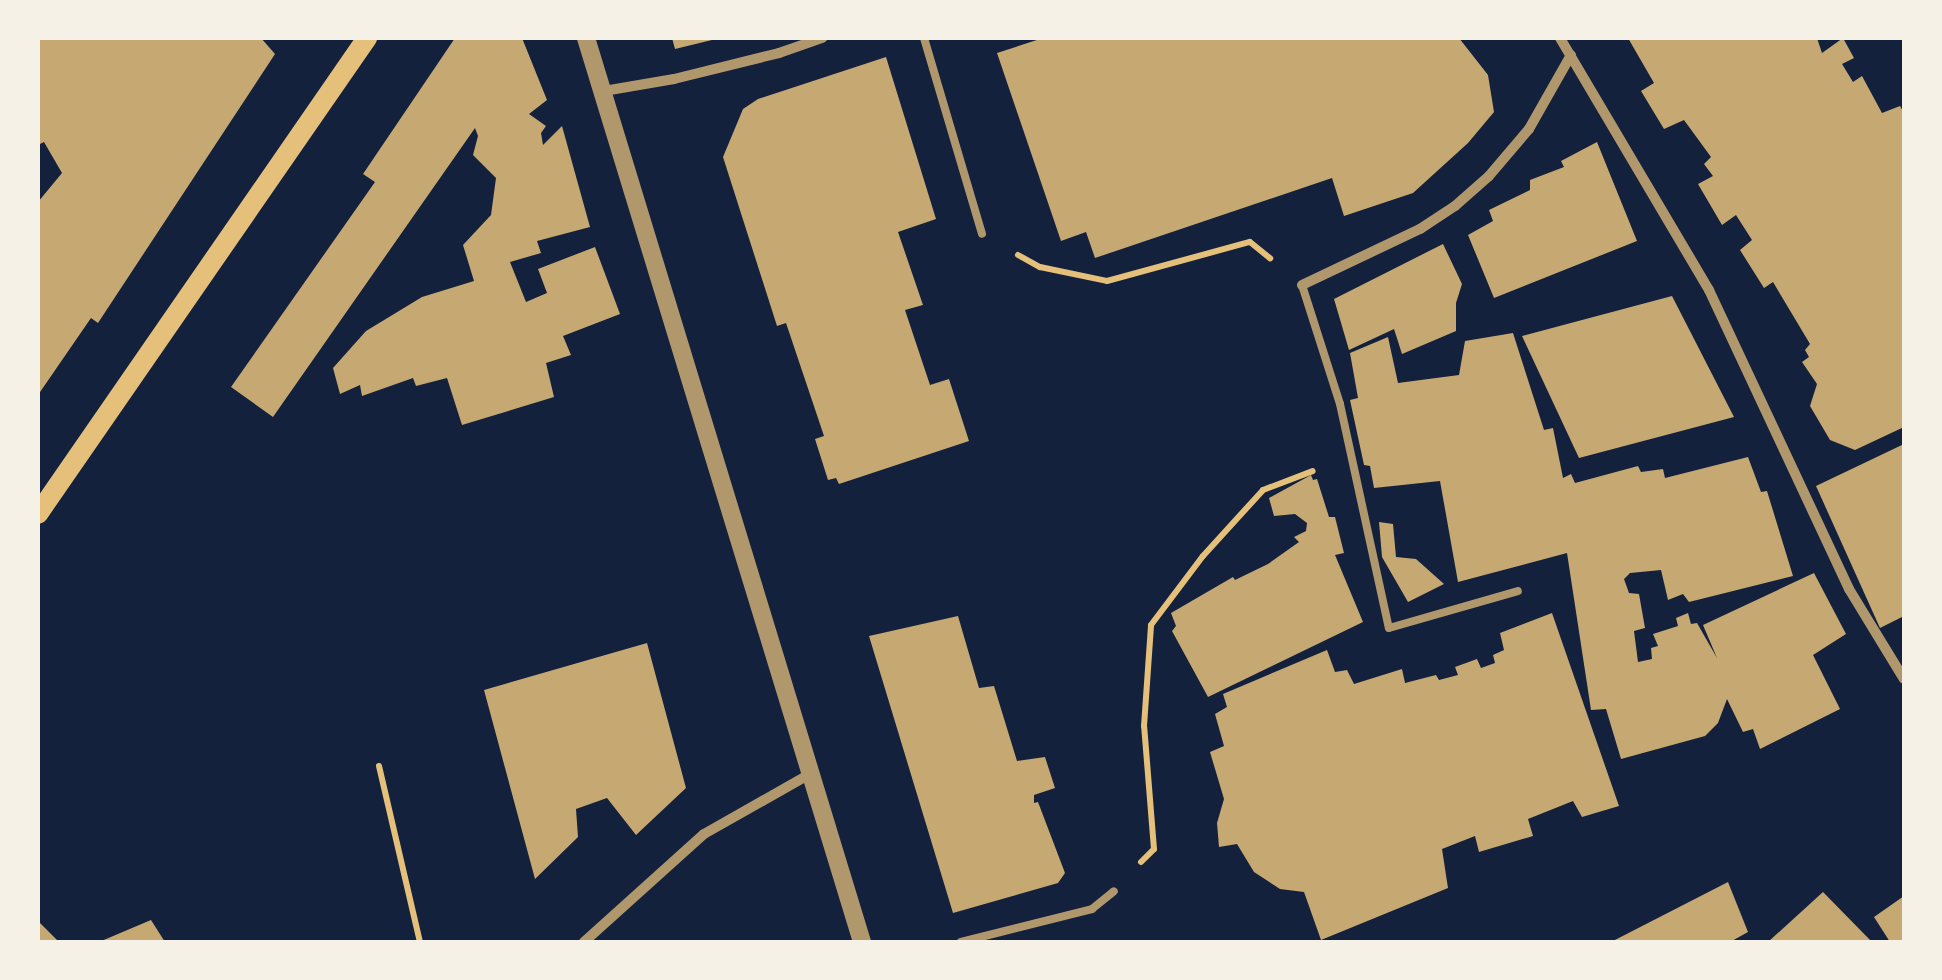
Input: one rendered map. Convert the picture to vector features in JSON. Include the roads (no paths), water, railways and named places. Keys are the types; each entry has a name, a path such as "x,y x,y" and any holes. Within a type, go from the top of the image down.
{"main road":[{"path":"38,514 367,38"}],"street":[{"path":"586,38 862,942"},
{"path":"604,91 726,66 822,38"},
{"path":"1560,38 1709,290 1850,589 1904,678"},
{"path":"1302,285 1420,229 1455,206 1489,176 1529,129 1571,55"},
{"path":"584,942 704,834 812,773"}],"lane":[{"path":"924,38 982,234"},
{"path":"1302,285 1353,462 1390,628 1518,591"},
{"path":"961,942 1092,909 1114,891"}]}
